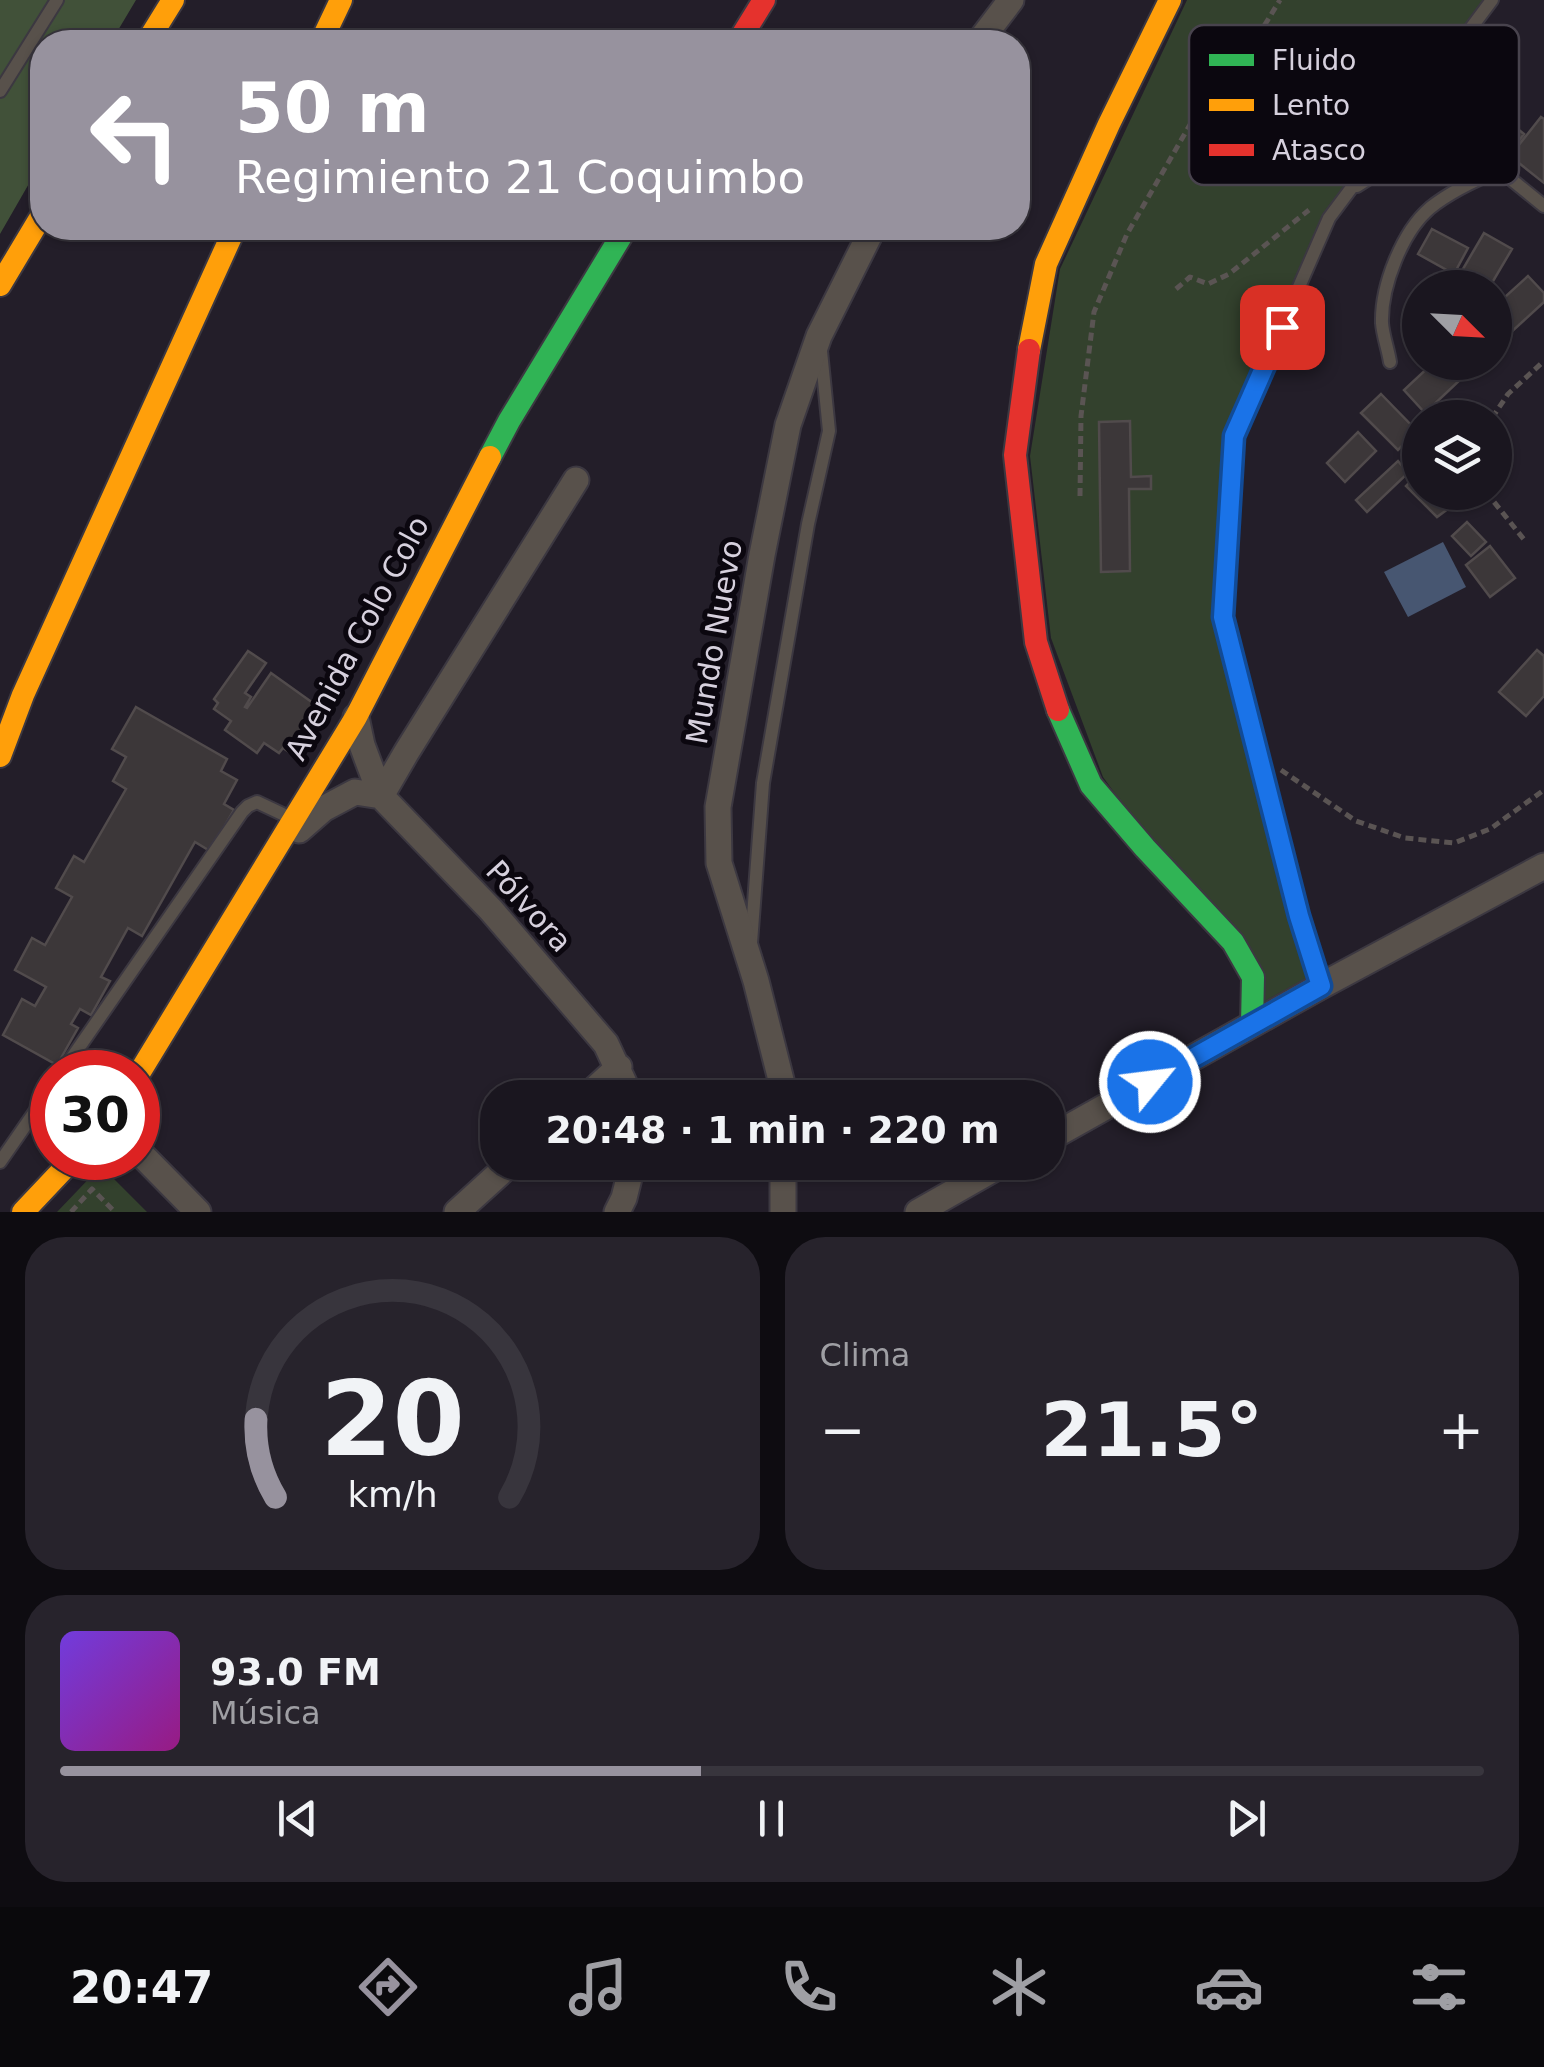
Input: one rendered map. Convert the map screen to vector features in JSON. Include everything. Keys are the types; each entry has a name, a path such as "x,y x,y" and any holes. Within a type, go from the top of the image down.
{"street":[{"path":"154,30 172,0"},
{"path":"326,30 341,0"},
{"path":"745,30 764,0"},
{"path":"988,30 1011,0"},
{"path":"1170,0 1046,264 1028,355 1015,456 1036,642 1058,710 1091,785 1233,942 1253,977 1252,1024"},
{"path":"0,285 30,235"},
{"path":"0,756 23,695 230,240"},
{"name":"Avenida Colo Colo","path":"153,1050 356,717 509,421 619,240"},
{"name":"Mundo Nuevo","path":"781,1080 720,864 718,806 788,425 819,336 867,240"},
{"path":"277,850 340,800 356,792 382,796 576,480"},
{"name":"Pólvora","path":"356,717 362,745 382,796 491,910 606,1044 623,1080"},
{"path":"1065,1129 1544,866"},
{"path":"604,1080 618,1067"},
{"path":"160,1174 198,1212"},
{"path":"23,1212 53,1180"},
{"path":"458,1212 493,1180"},
{"path":"617,1212 628,1180"},
{"path":"783,1180 783,1212"},
{"path":"918,1212 974,1180"}],"lane":[{"path":"38,30 57,0"},
{"path":"1473,25 1492,0"},
{"path":"0,90 30,43"},
{"path":"1321,986 1299,916 1223,617 1234,436 1329,218 1354,185"},
{"path":"1350,190 1358,185"},
{"path":"1390,362 1382,323 1386,289 1401,247 1427,210 1465,185"},
{"path":"1518,185 1544,206"},
{"name":"Mundo Nuevo","path":"750,961 763,783 808,524 829,431 819,336"},
{"path":"77,1050 242,812 257,802 295,820"},
{"path":"0,1162 30,1119"}],"path":[{"path":"1265,25 1280,0"},
{"path":"1080,496 1081,416 1094,312 1127,234 1189,126"},
{"path":"1176,289 1190,278 1208,284 1229,274 1312,208"},
{"path":"1504,400 1544,361"},
{"path":"1500,510 1526,542"},
{"path":"1258,754 1356,820 1405,838 1454,843 1490,829 1544,790"},
{"path":"71,1212 92,1189 115,1212"}],"green space":[{"path":"0,0 136,0 118,30 30,30 30,182 0,234"},
{"path":"1187,0 1492,0 1473,25 1189,25 1189,185 1354,185 1329,218 1234,436 1223,617 1316,973 1265,1001 1103,777 1051,638 1030,456 1060,269"},
{"path":"88,1180 115,1180 147,1212 57,1212"}],"water":[{"path":"1443,542 1466,587 1408,617 1384,572"}],"building":[{"path":"1541,117 1544,119 1544,183 1519,163 1519,145"},
{"path":"1432,229 1468,248 1456,270 1447,270 1418,254"},
{"path":"1484,233 1512,249 1500,270 1462,270"},
{"path":"1528,276 1544,293 1544,302 1512,331 1512,291"},
{"path":"1415,380 1460,380 1439,400 1413,400 1404,390"},
{"path":"1381,394 1402,416 1402,446 1398,450 1361,413"},
{"path":"1130,421 1131,477 1151,476 1151,489 1129,489 1130,571 1101,572 1099,422"},
{"path":"1358,432 1376,451 1345,482 1327,463"},
{"path":"1398,461 1402,466 1402,479 1367,512 1356,500"},
{"path":"1467,522 1486,542 1471,556 1452,536"},
{"path":"1490,546 1515,578 1490,597 1466,565"},
{"path":"1537,650 1544,656 1544,696 1526,716 1499,692"},
{"path":"248,651 266,663 245,693 251,697 245,707 271,673 320,708 310,721 316,725 295,756 283,748 279,753 264,743 257,753 225,730 231,721 214,709 218,703 214,699"},
{"path":"136,707 227,759 221,771 237,780 224,804 234,810 210,851 195,842 142,936 128,928 101,977 110,981 91,1015 80,1009 71,1024 78,1028 66,1050 30,1050 3,1035 22,999 35,1006 46,987 15,970 32,938 45,945 72,897 56,888 74,856 84,862 126,789 113,781 126,757 112,749"}],"traffic: fast":[{"path":"490,457 619,240"},
{"path":"1058,710 1091,785 1233,942 1253,977 1252,1024"}],"traffic: slow":[{"path":"154,30 173,0"},
{"path":"327,30 341,0"},
{"path":"1029,350 1046,264 1170,0"},
{"path":"0,285 30,235"},
{"path":"0,756 23,695 230,240"},
{"path":"153,1050 356,717 490,457"},
{"path":"23,1212 53,1180"}],"traffic: jam":[{"path":"745,30 764,0"},
{"path":"1029,350 1015,455 1036,642 1058,710"}],"route":[{"path":"1150,1082 1321,986 1299,916 1223,617 1234,436 1282,327"}]}
